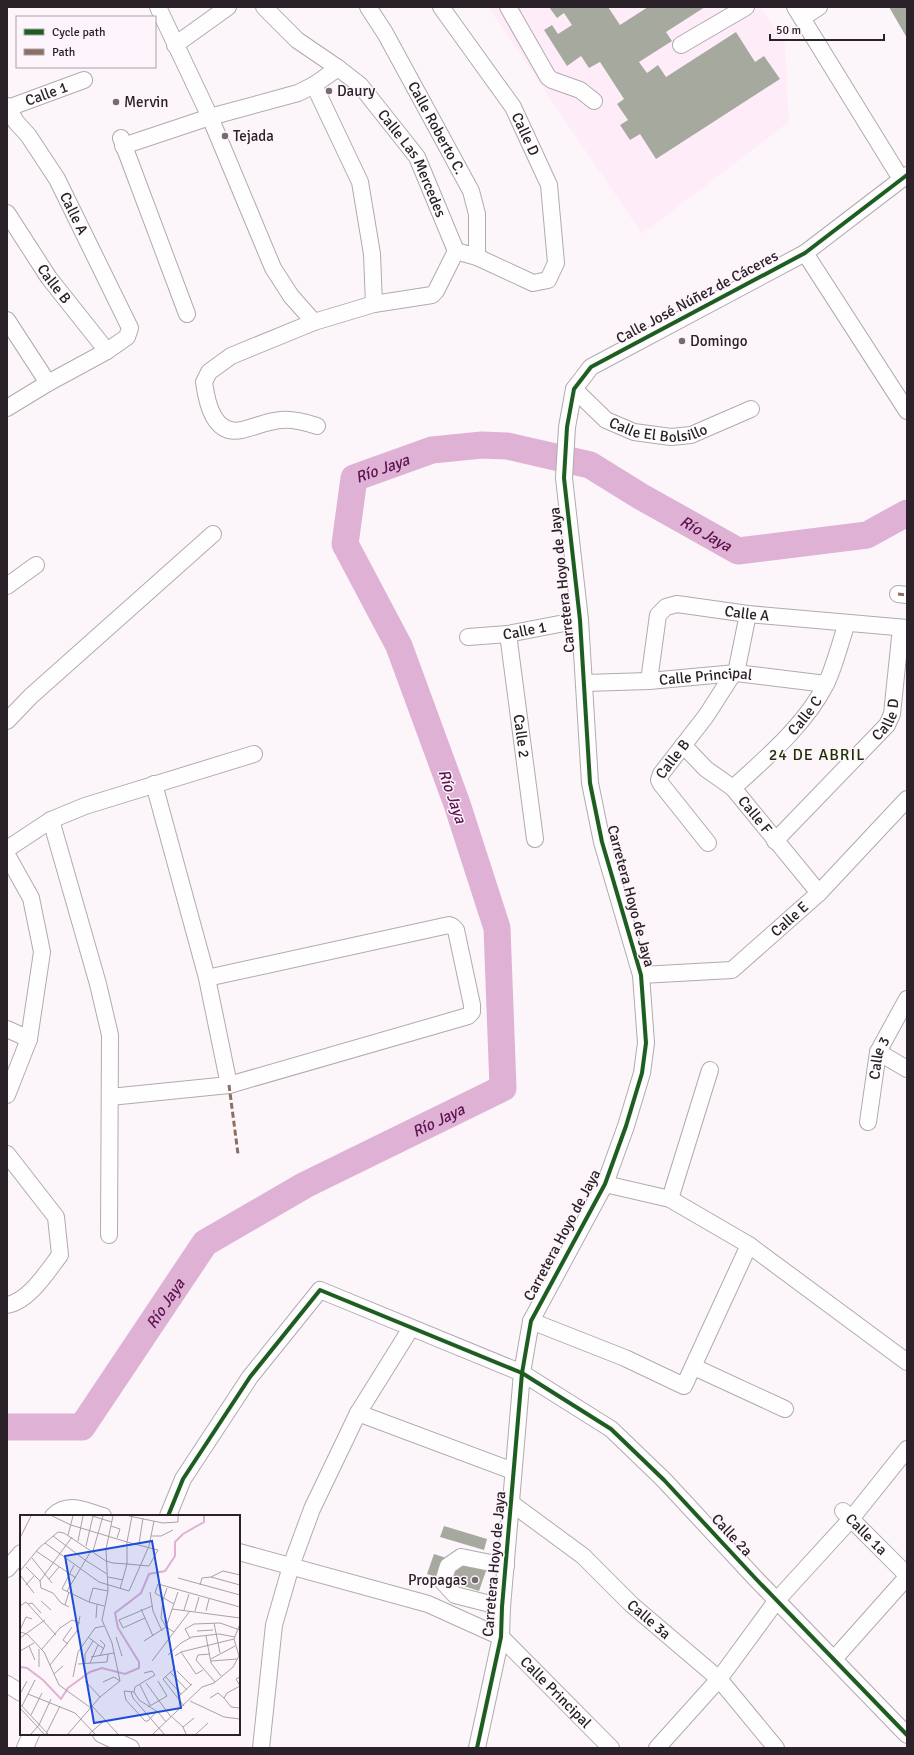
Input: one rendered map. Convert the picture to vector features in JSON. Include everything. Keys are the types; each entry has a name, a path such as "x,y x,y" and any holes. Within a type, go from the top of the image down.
{"street":[{"path":"158,7 210,117 273,268 291,296 314,322"},
{"path":"175,45 228,7"},
{"name":"Calle Roberto C.","path":"368,7 385,33 471,191 477,214 477,257"},
{"name":"Calle D","path":"441,7 513,108 549,185 556,263 548,280 533,282 477,257"},
{"path":"508,7 548,77 552,80 580,90 594,101"},
{"path":"681,45 746,7"},
{"path":"819,7 798,12 904,177"},
{"name":"Calle Las Mercedes","path":"266,8 297,40 360,85 417,157 456,251"},
{"path":"187,314 178,286 122,142 298,93 314,85 338,68"},
{"name":"Calle 1","path":"10,116 84,80"},
{"path":"314,85 360,182 372,254 374,304"},
{"name":"Calle A","path":"10,116 28,135 57,180 130,328 127,337 107,351"},
{"name":"Calle José Núñez de Cáceres","path":"564,478 567,427 574,389 591,367 805,253 904,177"},
{"name":"Calle B","path":"7,213 49,278 107,351"},
{"path":"317,426 304,422 282,420 241,430 225,430 217,423 212,414 208,404 204,382 209,372 231,356 314,322 374,304 432,295 436,291 456,251 477,257"},
{"path":"805,253 907,411"},
{"path":"7,320 48,383"},
{"path":"7,408 48,383 107,351"},
{"name":"Calle El Bolsillo","path":"574,389 606,420 634,432 670,437 691,435 751,409"},
{"name":"Carretera Hoyo de Jaya","path":"477,1748 502,1637 502,1607 513,1471 522,1373 531,1321 605,1184 626,1126 642,1073 646,1043 641,975 602,842 590,783 580,620 564,478"},
{"path":"7,721 37,691 213,534"},
{"path":"7,586 36,565"},
{"name":"Calle A","path":"649,681 658,615 666,607 677,604 748,614 904,628"},
{"name":"Calle B","path":"708,843 659,780 661,774 706,716 735,673 748,614"},
{"name":"Calle 1","path":"468,637 508,634 580,620"},
{"name":"Calle C","path":"733,788 774,750 809,711 826,684 847,623"},
{"name":"Calle D","path":"775,841 887,725 892,714 904,628"},
{"name":"Calle 2","path":"508,634 535,839"},
{"name":"Calle Principal","path":"584,683 649,681 735,673 826,684"},
{"name":"Calle F","path":"683,745 706,769 733,788 819,893"},
{"path":"7,849 51,820 85,806 254,754"},
{"path":"154,784 207,978 229,1085"},
{"name":"Calle E","path":"641,975 732,970 819,893 907,799"},
{"path":"51,820 98,984 110,1035 109,1235"},
{"path":"7,855 31,898 42,952 29,1039 7,1095"},
{"path":"110,1097 229,1085 468,1016 472,1012 472,1005 456,930 449,925 207,978"},
{"name":"Calle 3","path":"868,1122 878,1052 907,999"},
{"path":"7,1029 29,1039"},
{"path":"878,1052 907,1069"},
{"path":"670,1199 710,1070"},
{"path":"7,1154 56,1217 60,1255 41,1281 16,1303 7,1305"},
{"path":"605,1184 670,1199 749,1245 907,1362"},
{"path":"531,1321 625,1358 680,1386 686,1384 749,1245"},
{"name":"Calle 2a","path":"168,1515 183,1479 250,1377 320,1290 522,1373 611,1428 664,1480 777,1600 907,1734"},
{"path":"261,1748 274,1625 291,1566 312,1509 358,1413 411,1328"},
{"path":"694,1367 785,1409"},
{"path":"358,1413 513,1471"},
{"path":"657,1748 719,1679 777,1600 847,1515 907,1449"},
{"name":"Calle 3a","path":"511,1503 583,1556 632,1605 719,1679 776,1748"},
{"path":"54,1515 62,1509 71,1507 99,1515"},
{"name":"Calle 1a","path":"847,1515 907,1576"},
{"path":"240,1552 428,1604 502,1637"},
{"path":"7,1569 20,1554"},
{"path":"502,1607 455,1595 443,1582 448,1566 461,1557 506,1566"},
{"path":"834,1659 907,1576"},
{"name":"Calle Principal","path":"502,1637 611,1748"},
{"path":"7,1684 20,1692"},
{"path":"25,1748 30,1735"},
{"path":"103,1735 131,1748"}],"shaded area":[{"path":"488,7 760,7 785,44 789,122 642,234"}],"building":[{"path":"549,7 608,7 620,25 648,7 705,7 666,32 672,41 639,62 647,73 658,65 666,77 736,32 755,62 764,56 780,79 656,159 640,134 630,140 620,125 628,120 617,104 624,99 600,62 589,68 581,56 567,66 544,30 552,25 558,34 572,25 564,13 557,18"},
{"path":"889,7 907,7 907,38"},
{"path":"444,1526 487,1539 484,1550 440,1537"},
{"path":"434,1554 486,1571 479,1591 427,1574"}],"waterway":[{"name":"Río Jaya","path":"7,1427 82,1427 205,1243 305,1185 503,1088 497,928 457,804 399,646 345,544 354,478 432,450 482,445 507,446 590,465 640,496 738,551 867,535 907,513"}],"marked path":[{"path":"898,594 907,595"},
{"path":"229,1085 238,1154"}],"cycle path":[{"path":"477,1748 501,1637 502,1607 522,1373 531,1321 605,1184 626,1126 642,1073 646,1043 641,975 602,842 590,783 580,620 564,478 567,427 574,389 591,367 805,253 907,175"},
{"path":"168,1515 183,1479 250,1377 320,1290 522,1373 611,1429 664,1480 756,1579 907,1735"}],"place":[{"name":"Daury","path":"329,91"},
{"name":"Mervin","path":"116,102"},
{"name":"Tejada","path":"225,136"},
{"name":"Domingo","path":"682,341"},
{"name":"Propagas","path":"475,1580"}],"district":[{"name":"24 DE ABRIL","path":"817,754"}]}
